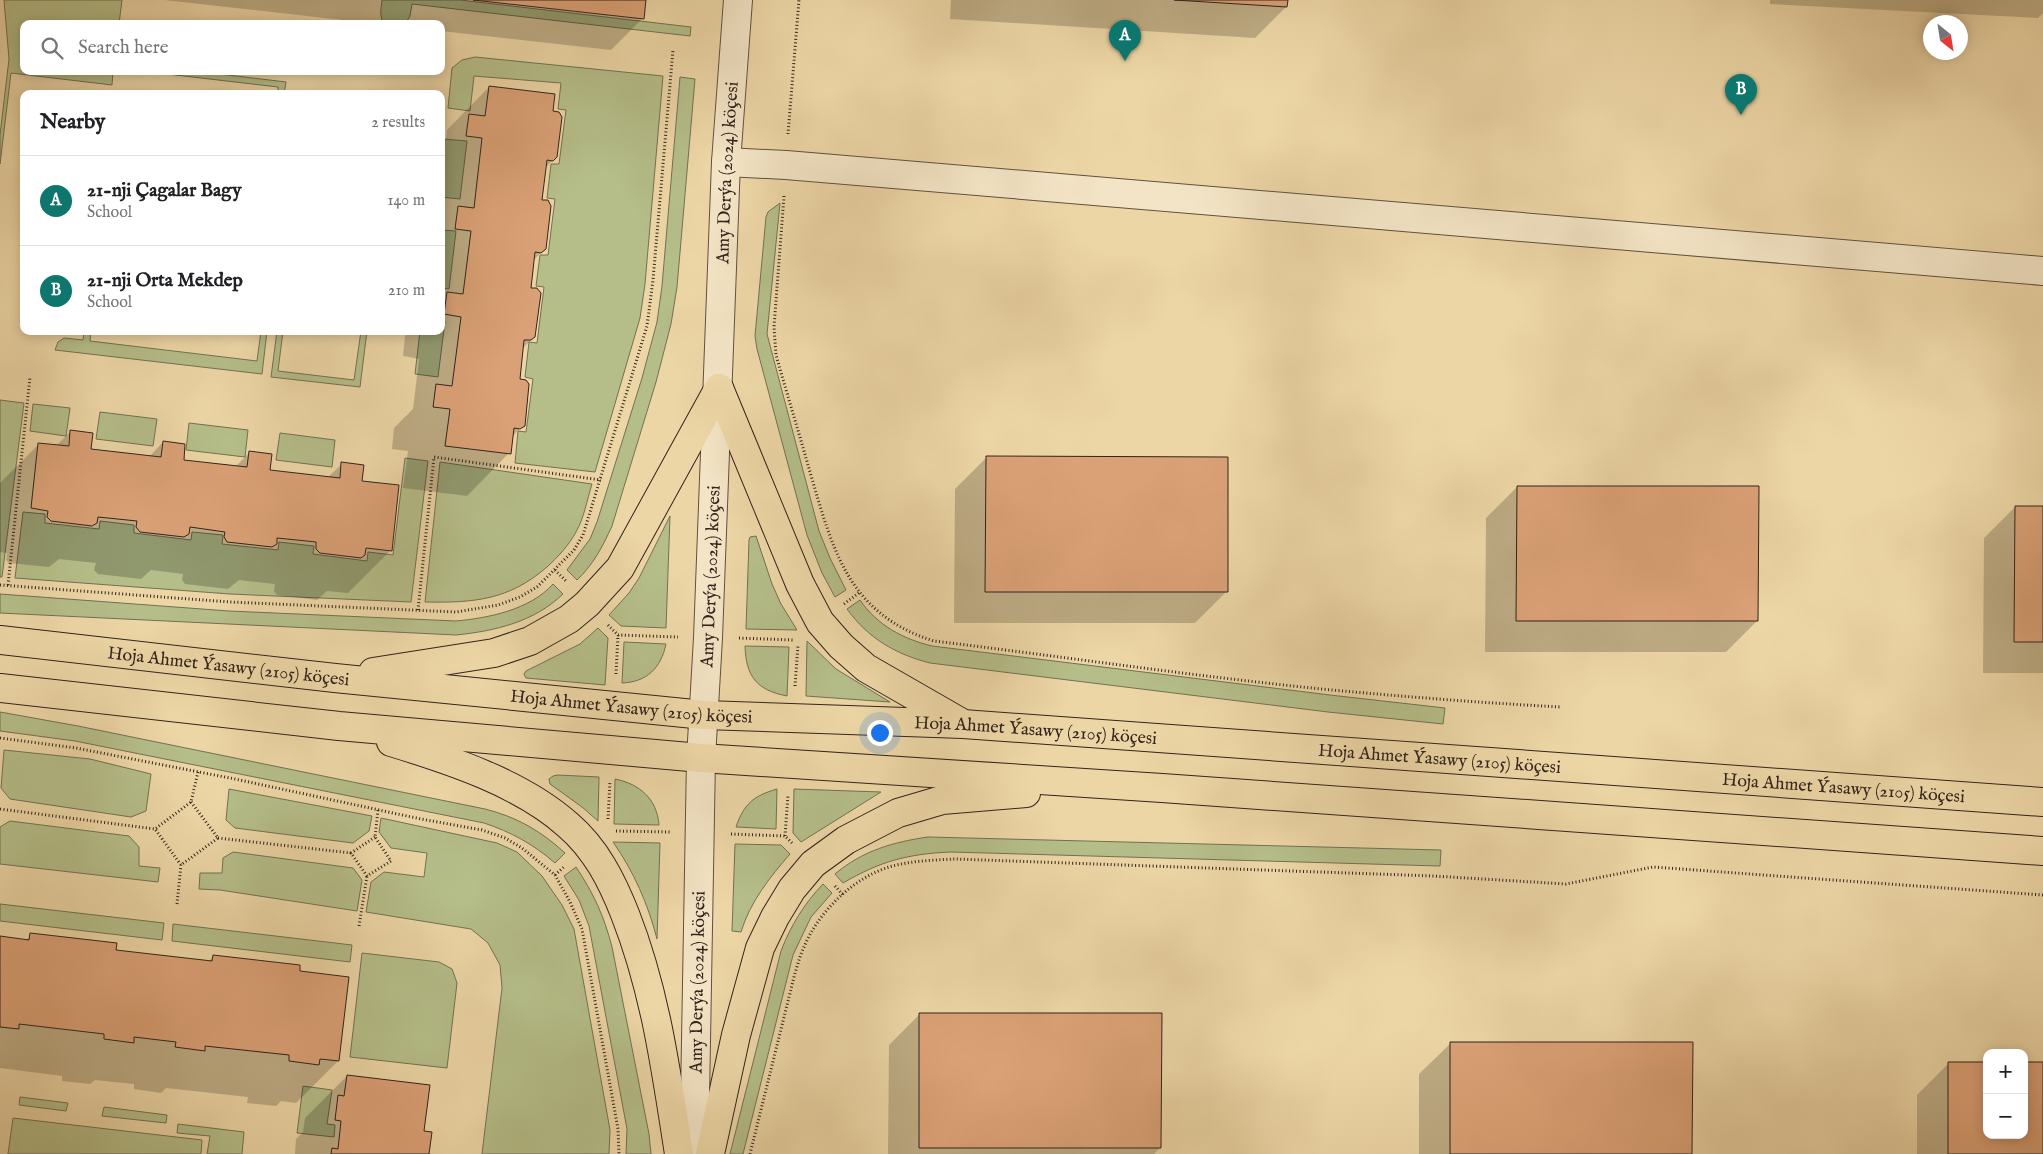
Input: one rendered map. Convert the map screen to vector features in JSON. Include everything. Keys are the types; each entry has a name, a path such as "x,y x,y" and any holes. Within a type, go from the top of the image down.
{"main road":[{"path":"335,678 494,653 530,641 569,619 587,604 620,568 718,388"},
{"path":"718,388 800,584 820,622 841,646 866,668 963,724"},
{"name":"Hoja Ahmet Ýasawy (2105) köçesi","path":"0,640 335,678 704,715 963,724 2043,802"},
{"path":"0,688 339,726 701,758 1162,788 2043,850"},
{"path":"339,726 455,762 524,794 568,825 589,846 612,882 637,944 657,1017 679,1154"},
{"path":"710,1154 736,1035 760,948 775,917 792,889 814,864 846,840 898,813 942,800 1038,792 1162,788"}],"street":[{"name":"Amy Derýa (2024) köçesi","path":"694,1154 701,758 726,162 738,0"},
{"path":"726,162 786,165 2043,271"}],"path":[{"path":"798,0 774,327 776,355 827,531 838,560 852,583 869,603 896,625 912,634 934,640 1329,690 1561,707"},
{"path":"0,585 230,602 456,612 476,610 520,597 537,587 574,550 584,535 647,326 653,280 673,50"},
{"path":"8,585 30,377"},
{"path":"418,610 434,457 601,480"},
{"path":"0,738 76,748 482,830 505,838 522,848 554,875 570,902 582,929 618,1129 619,1154"},
{"path":"0,809 155,829 191,802 198,772"},
{"path":"191,802 218,838"},
{"path":"367,876 390,861 375,837 378,810"},
{"path":"155,829 181,865 177,904"},
{"path":"181,865 218,838 351,853 375,837"},
{"path":"351,853 367,876 359,926"},
{"path":"750,1154 795,973 804,946 828,910 856,883 886,868 955,859 1433,876 1566,884 1653,867 2043,895"}],"green space":[{"path":"4,0 122,0 120,20 20,20 20,74 11,73 0,164 0,135 9,59"},
{"path":"382,0 460,0 691,27 690,36 412,4 408,20 382,20"},
{"path":"475,57 663,76 645,284 640,318 595,472 515,463 518,431 526,432 533,379 525,377 529,342 537,343 544,287 536,286 540,255 548,255 555,199 547,198 551,164 559,164 566,110 558,109 561,83 474,76 470,111 448,108 452,68 462,60"},
{"path":"28,75 113,75 112,85"},
{"path":"175,75 227,75 286,82 285,90 278,90 278,87"},
{"path":"680,77 695,79 677,287 671,324 656,382 612,526 597,555 577,580 567,570 590,539 597,522 642,378 657,322 662,286"},
{"path":"445,139 467,141 460,199 445,197"},
{"path":"780,203 767,334 819,531 846,590 835,597 822,573 807,535 755,336 766,217 768,212"},
{"path":"445,230 456,231 449,289 445,288"},
{"path":"84,335 91,335 90,341 257,361 260,335 267,335 262,374 55,350 58,342 64,338 83,340"},
{"path":"276,335 282,335 278,371 354,380 360,335 366,335 360,387 271,377"},
{"path":"420,335 443,335 438,377 415,374"},
{"path":"0,400 24,403 2,577 0,577"},
{"path":"33,404 70,408 66,436 30,431"},
{"path":"100,412 157,419 153,446 96,439"},
{"path":"189,423 248,430 245,457 186,450"},
{"path":"280,433 335,440 332,467 276,460"},
{"path":"405,458 428,461 411,602 230,594 15,578 23,512 45,514 45,523 99,529 100,521 134,525 134,533 191,540 192,532 223,535 222,544 278,550 279,542 314,546 313,554 367,561 368,552 393,555"},
{"path":"440,462 592,484 579,527 573,537 555,559 533,578 519,587 490,597 459,602 425,602"},
{"path":"670,516 666,628 621,626 609,615 629,593 639,578"},
{"path":"756,536 772,584 781,604 797,630 746,629 749,540 750,537"},
{"path":"553,584 563,594 540,612 499,628 456,635 0,613 0,594 229,611 456,621 481,618 508,611 533,600"},
{"path":"860,600 874,617 892,630 932,646 1445,708 1443,724 1328,712 930,663 894,650 883,644 864,628 847,609"},
{"path":"598,628 608,638 605,685 526,678 524,674 526,671 580,644"},
{"path":"807,641 836,669 890,702 806,696"},
{"path":"624,642 666,644 661,660 652,672 639,680 622,683"},
{"path":"745,646 789,647 787,696 768,690 755,680 748,666"},
{"path":"0,712 78,726 485,809 508,816 528,826 547,838 565,853 555,863 521,839 484,823 75,741 0,731"},
{"path":"4,750 90,759 151,774 146,811 131,817 10,799 1,788"},
{"path":"558,775 599,777 598,821 550,784 549,779"},
{"path":"615,779 624,781 646,794 655,808 659,825 614,824"},
{"path":"229,789 372,816 369,831 353,843 235,828 226,820"},
{"path":"777,789 776,829 736,827 742,812 751,802"},
{"path":"794,789 881,792 801,842 793,833"},
{"path":"381,818 497,843 517,852 542,876 562,905 574,929 610,1130 609,1154 482,1154 502,988 500,965 488,943 471,929 366,912 371,882 384,872 424,877 427,853 391,848 379,832"},
{"path":"10,821 129,836 139,847 139,866 160,868 158,882 0,864 0,827"},
{"path":"928,837 1441,850 1440,866 951,852 895,860 870,869 843,883 835,874 856,859 878,849"},
{"path":"613,842 660,843 657,939 640,889"},
{"path":"735,844 781,845 790,854 755,900 741,932 732,931"},
{"path":"233,852 353,868 362,880 357,911 220,890 199,889 200,873 222,873 223,858"},
{"path":"576,867 598,906 612,947 649,1134 651,1154 626,1154 627,1129 589,926 579,900 564,876"},
{"path":"823,884 832,893 811,917 793,955 743,1154 730,1154 781,951 799,915"},
{"path":"0,904 164,923 162,940 0,921"},
{"path":"173,924 352,945 350,962 172,941"},
{"path":"362,953 439,962 452,969 457,983 447,1068 350,1057"},
{"path":"303,1086 332,1090 327,1124 335,1125 334,1137 297,1133"},
{"path":"20,1097 68,1103 66,1111 19,1105"},
{"path":"104,1107 167,1115 166,1123 102,1116"},
{"path":"13,1118 202,1140 201,1154 8,1154"},
{"path":"178,1124 244,1132 242,1154 207,1154 210,1136 177,1133"}],"building":[{"path":"473,0 646,0 644,19"},
{"path":"1174,0 1288,0 1287,7"},
{"path":"489,86 555,94 553,111 559,112 562,117 557,157 553,161 547,160 542,200 548,200 551,206 546,249 541,253 535,252 531,288 537,288 541,293 535,337 531,340 524,340 520,379 526,380 529,384 525,426 520,429 514,428 511,454 445,446 450,409 433,407 436,384 452,386 461,317 445,314 445,307 447,292 463,294 471,231 455,229 458,206 474,208 482,138 466,136 469,114 485,116"},
{"path":"70,430 93,433 91,449 161,457 163,441 185,444 184,460 247,467 249,451 272,454 270,470 340,478 341,462 364,465 362,481 399,485 392,551 366,548 365,555 361,558 320,553 316,549 316,542 277,538 277,544 272,547 227,542 224,537 225,532 190,527 189,534 184,537 140,532 136,527 137,521 98,517 97,523 92,526 51,521 47,517 48,511 31,508 38,443 69,446"},
{"path":"986,456 1228,457 1228,592 985,592"},
{"path":"1517,486 1759,486 1758,621 1516,621"},
{"path":"2015,506 2043,506 2043,642 2014,642"},
{"path":"30,933 117,943 116,950 212,961 213,955 300,965 300,971 349,977 339,1061 320,1059 319,1065 289,1061 289,1055 205,1046 205,1051 175,1047 176,1042 134,1037 134,1043 104,1039 104,1034 19,1024 19,1029 0,1027 0,936 29,940"},
{"path":"919,1013 1162,1013 1161,1148 919,1148"},
{"path":"1450,1042 1693,1042 1692,1154 1450,1154"},
{"path":"1948,1062 1983,1062 1983,1139 2028,1139 2028,1062 2043,1062 2043,1154 1948,1154"},
{"path":"347,1075 430,1085 424,1131 432,1132 429,1154 331,1154 332,1148 338,1149 341,1121 335,1120 338,1095 344,1096"}],"place":[{"name":"21-nji Çagalar Bagy","path":"1125,61"},
{"name":"21-nji Orta Mekdep","path":"1741,115"}]}
